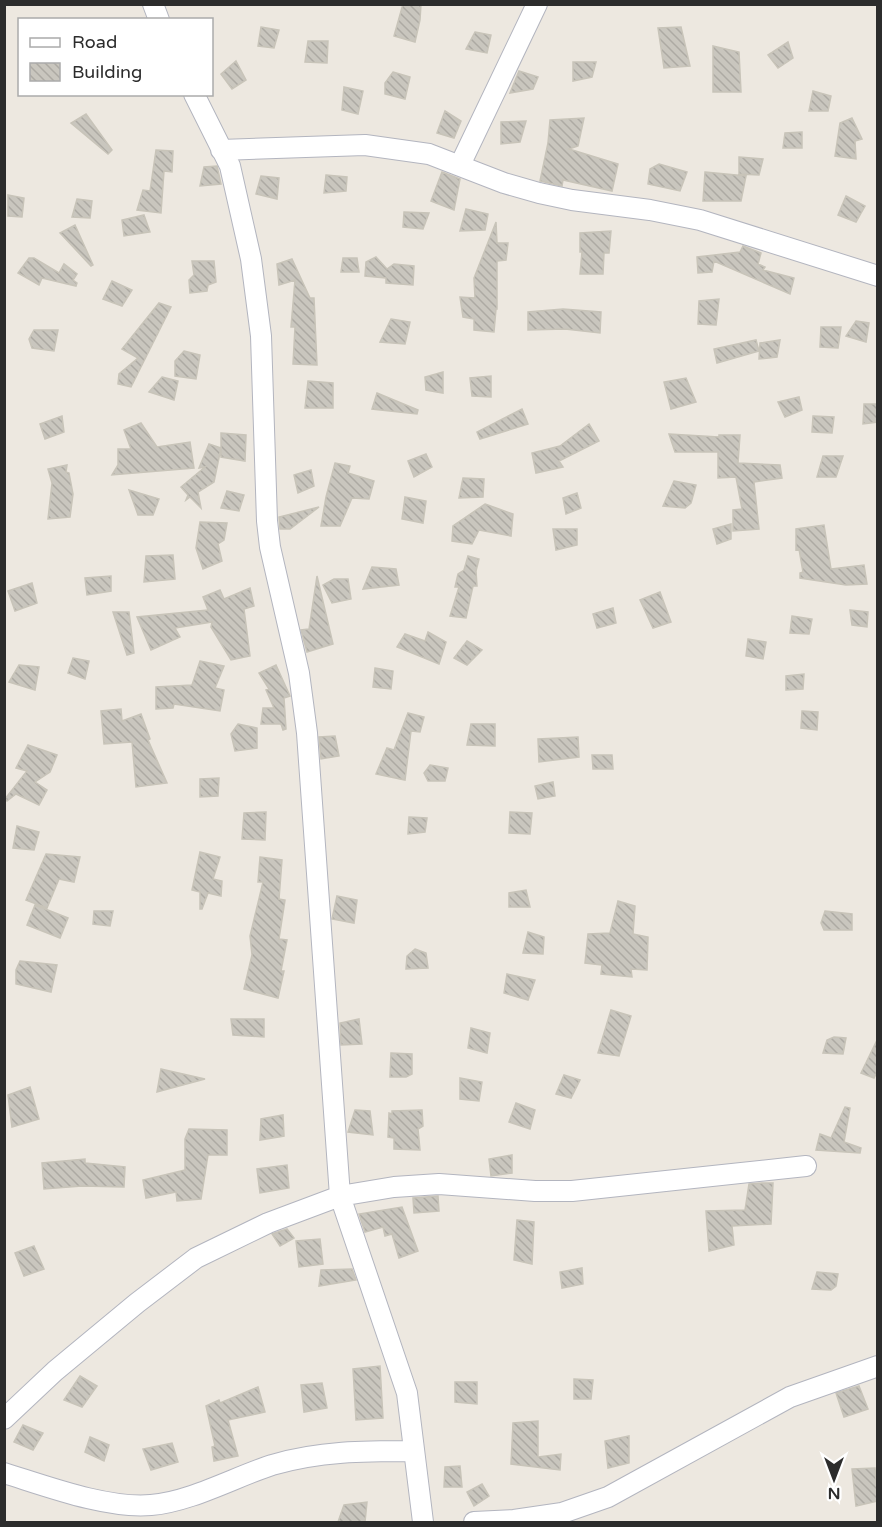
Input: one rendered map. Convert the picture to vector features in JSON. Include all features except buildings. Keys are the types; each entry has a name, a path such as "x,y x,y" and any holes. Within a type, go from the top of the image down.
{"street":[{"path":"460,165 537,4"},
{"path":"195,96 230,166 251,259 261,336 267,521 270,547 299,674 307,733 340,1196 407,1393 412,1451 423,1522"},
{"path":"221,150 364,145 429,154 504,183 539,193 700,220 878,276"},
{"path":"4,1419 55,1371 196,1258 268,1223 340,1196 439,1184 535,1191 572,1191 806,1166"},
{"path":"474,1522 514,1520 562,1513 608,1497 790,1397 878,1366"},
{"path":"4,1473 50,1488 118,1504 151,1505 176,1500 273,1465 309,1456 336,1452 412,1451"}]}
